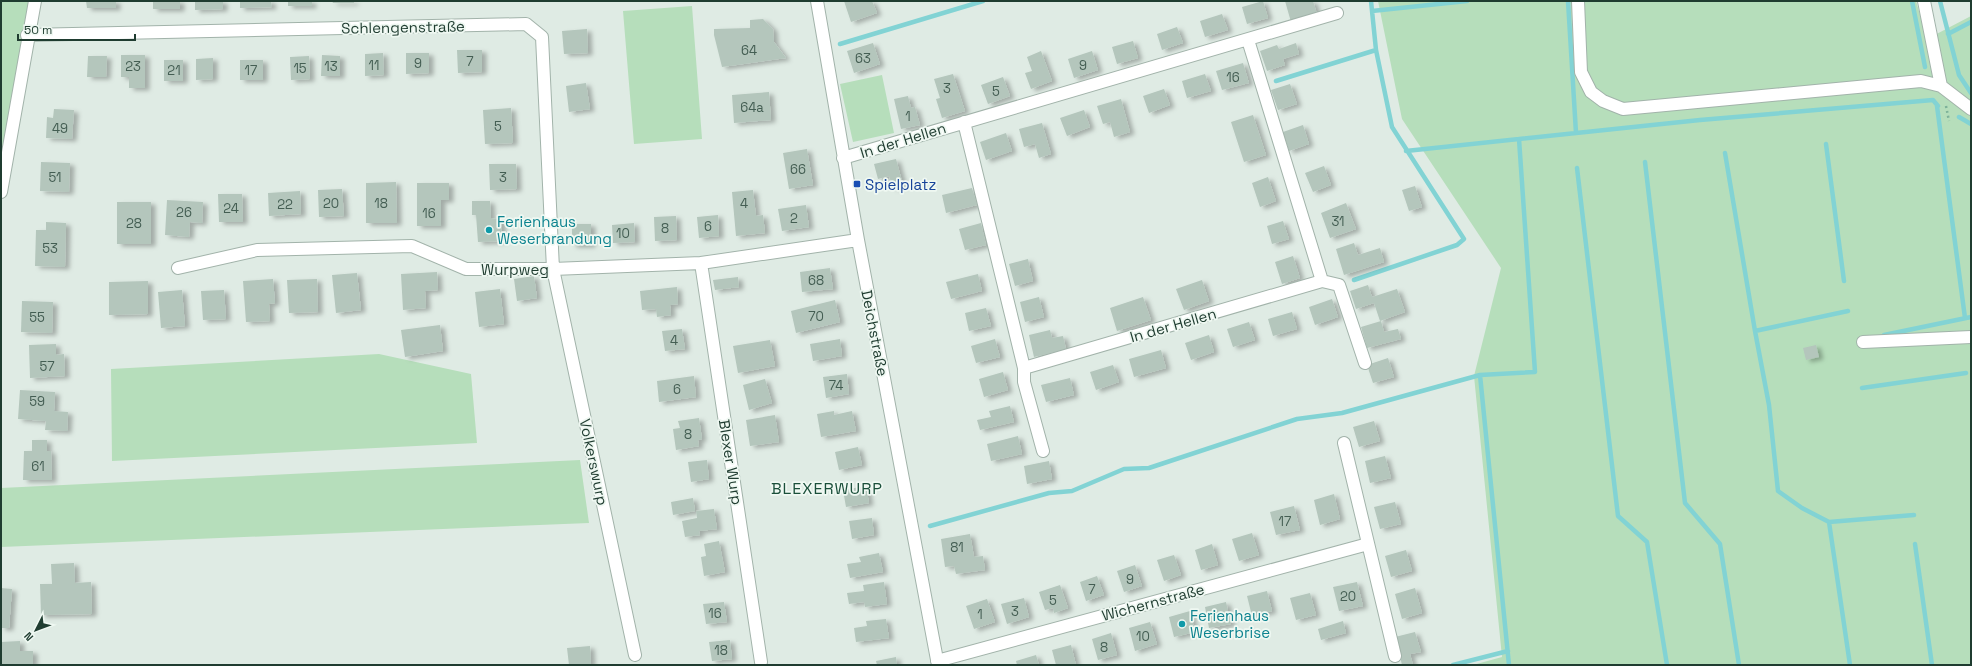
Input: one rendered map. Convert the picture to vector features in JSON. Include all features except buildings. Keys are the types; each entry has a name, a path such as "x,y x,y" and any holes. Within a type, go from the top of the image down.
{"street":[{"path":"1,192 27,36 35,1"},
{"name":"Deichstraße","path":"817,1 843,158 938,663"},
{"path":"1578,1 1581,72 1591,92 1603,101 1623,109 1921,81 1941,86 1971,109"},
{"path":"1924,1 1941,86"},
{"name":"In der Hellen","path":"843,158 1248,40 1337,12"},
{"name":"Schlengenstraße","path":"27,36 526,24 542,37 553,269"},
{"path":"1248,40 1322,281 1339,285 1365,363"},
{"name":"In der Hellen","path":"964,122 1024,368 1024,382 1043,451"},
{"name":"Wurpweg","path":"178,268 257,250 412,246 466,269 553,269 701,263 858,240"},
{"name":"Blexer Wurp","path":"701,263 761,662"},
{"name":"Volkerswurp","path":"553,269 635,655"},
{"name":"In der Hellen","path":"1024,368 1322,281"},
{"path":"1863,342 1971,337"},
{"path":"1344,442 1395,656"},
{"name":"Wichernstraße","path":"938,663 1368,544"}],"green space":[{"path":"1,1 37,1 6,157 1,202"},
{"path":"1378,1 1916,1 1927,39 1971,16 1971,665 1473,665 1502,657 1474,376 1501,268 1402,119"},
{"path":"692,6 702,139 634,144 623,11"},
{"path":"882,75 894,133 853,142 840,84"},
{"path":"379,354 471,374 477,443 112,461 111,369"},
{"path":"580,460 589,523 1,547 1,488"}],"waterway":[{"path":"840,44 983,1"},
{"path":"1354,280 1457,245 1464,239 1392,127 1376,50 1371,1"},
{"path":"1372,11 1467,1"},
{"path":"1568,1 1576,133"},
{"path":"1912,1 1925,67"},
{"path":"1940,1 1959,75 1971,93"},
{"path":"1948,34 1971,22"},
{"path":"1276,81 1376,50"},
{"path":"1406,151 1700,120 1933,100 1938,106"},
{"path":"1937,106 1965,318"},
{"path":"1959,117 1971,124"},
{"path":"930,526 1049,493 1072,491 1124,469 1149,468 1297,419 1342,413 1480,375 1535,372 1519,139"},
{"path":"1826,144 1844,281"},
{"path":"1725,153 1755,331"},
{"path":"1645,162 1685,503 1720,544 1739,665"},
{"path":"1577,168 1618,516 1647,542 1667,665"},
{"path":"1848,311 1755,331 1769,405 1778,491 1802,508 1829,522 1850,665"},
{"path":"1884,335 1971,317"},
{"path":"1862,388 1966,373"},
{"path":"1480,375 1509,665"},
{"path":"1829,522 1914,515"},
{"path":"1915,544 1932,665"},
{"path":"1453,665 1508,651"}],"place":[{"name":"Spielplatz","path":"857,184"},
{"name":"Ferienhaus Weserbrandung","path":"489,230"},
{"name":"Ferienhaus Weserbrise","path":"1182,624"}],"district":[{"name":"BLEXERWURP","path":"827,488"}]}
